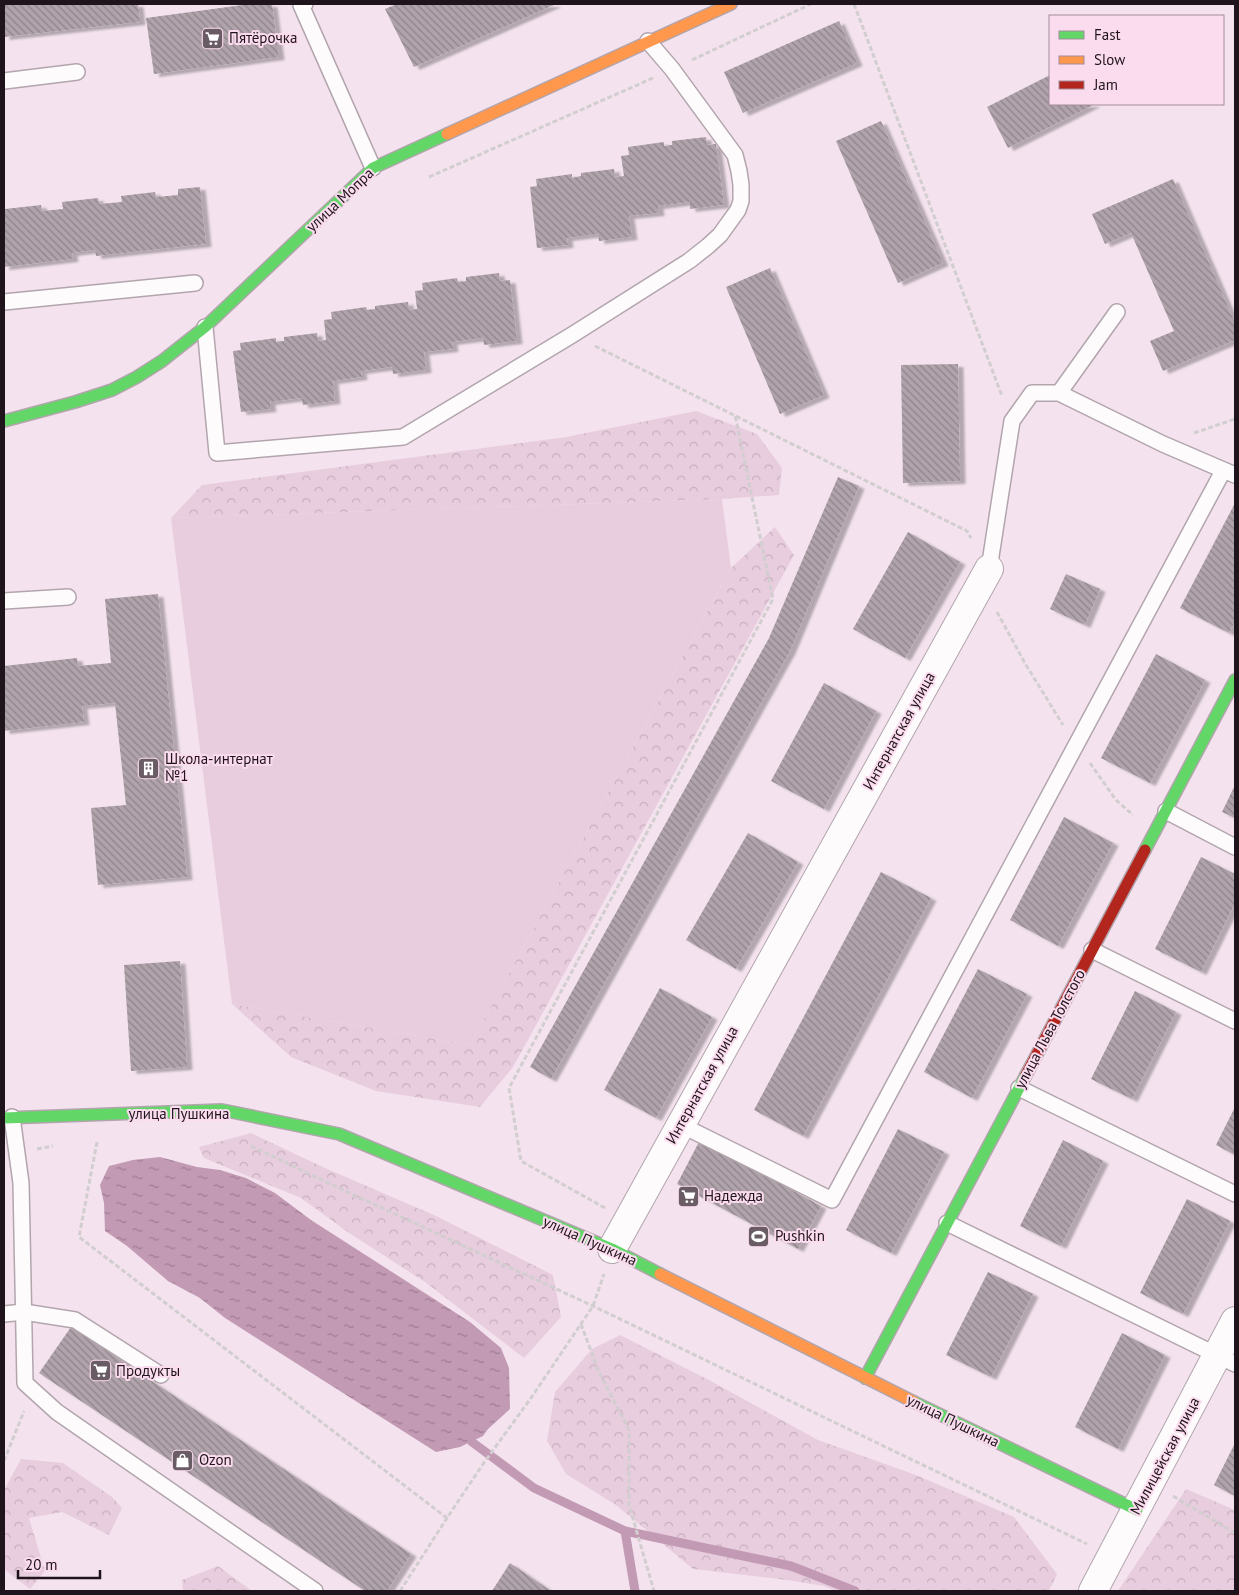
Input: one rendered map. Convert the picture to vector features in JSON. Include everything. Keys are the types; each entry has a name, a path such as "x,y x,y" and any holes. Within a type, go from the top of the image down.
{"street":[{"name":"улица Мопра","path":"4,420 75,402 112,390 162,361 205,327 373,168 731,4"},
{"name":"Интернатская улица","path":"612,1249 989,570"},
{"name":"улица Льва Толстого","path":"865,1378 1235,680"},
{"name":"улица Пушкина","path":"8,1118 222,1110 339,1134 612,1249 865,1378 1137,1510"},
{"name":"Милицейская улица","path":"1093,1591 1151,1483 1226,1360 1235,1321"}],"lane":[{"path":"302,4 373,168"},
{"path":"205,327 217,453 403,437 689,262 720,234 738,210 741,201 739,171 735,155 672,69 648,41"},
{"path":"4,81 77,72"},
{"path":"4,302 195,282"},
{"path":"1059,393 1117,312"},
{"name":"Интернатская улица","path":"989,570 1012,421 1032,393 1059,393 1163,444 1229,473"},
{"path":"681,1125 832,1200 1077,744 1229,473"},
{"path":"4,601 68,597"},
{"path":"1166,811 1235,847"},
{"path":"1092,950 1235,1021"},
{"path":"1019,1088 1235,1194"},
{"path":"8,1118 17,1152 21,1183 25,1383 57,1412 315,1591"},
{"path":"947,1223 1226,1360"},
{"path":"4,1314 24,1312 74,1320 161,1375"}],"path":[{"path":"429,177 672,69 811,4"},
{"path":"854,4 1012,421"},
{"path":"572,335 967,531 989,570"},
{"path":"627,1221 521,1161 509,1088 773,599 735,415"},
{"path":"1163,444 1235,419"},
{"path":"996,610 1040,690 1116,800 1154,833"},
{"path":"88,1140 97,1139 79,1237 447,1518"},
{"path":"245,1143 593,1306 1112,1556"},
{"path":"17,1152 62,1145"},
{"path":"400,1591 483,1464 593,1306 612,1249"},
{"path":"581,1324 598,1370 629,1430 629,1505 654,1591"},
{"path":"4,1461 32,1390"},
{"path":"1151,1483 1235,1533"}],"green space":[{"path":"696,411 757,434 782,468 779,495 722,499 171,518 202,485 566,437"},
{"path":"722,499 731,568 470,1045 232,1004 171,518"},
{"path":"775,527 794,555 513,1067 480,1107 376,1091 291,1057 232,1004 470,1045 731,568"},
{"path":"251,1133 325,1168 436,1216 553,1275 561,1317 524,1358 425,1282 349,1233 301,1198 204,1158 199,1147"},
{"path":"620,1335 709,1380 818,1440 916,1475 1014,1517 1057,1574 1049,1591 836,1591 824,1586 787,1580 693,1569 616,1505 566,1474 547,1441 555,1392 592,1349"},
{"path":"21,1459 63,1463 112,1497 122,1508 109,1535 62,1512 29,1518 45,1571 30,1589 4,1569 4,1490"},
{"path":"1186,1489 1235,1510 1235,1591 1118,1591"},
{"path":"218,1566 252,1591 183,1591 182,1580"}],"water":[{"path":"160,1157 197,1167 220,1170 246,1178 275,1193 311,1220 470,1322 501,1348 509,1368 510,1409 483,1436 460,1447 436,1452 225,1318 200,1298 168,1281 127,1246 105,1231 104,1203 100,1185 109,1166 133,1160"}],"building":[{"path":"4,4 138,4 140,22 4,37"},
{"name":"Пятёрочка","path":"250,4 272,4 279,57 154,74 146,18"},
{"path":"397,4 556,4 414,67 385,9"},
{"path":"839,21 857,63 743,113 724,72"},
{"path":"1049,76 1049,105 1093,105 1008,148 987,107"},
{"path":"881,121 943,263 898,283 836,141"},
{"path":"706,137 707,145 716,144 724,205 690,209 690,202 658,206 659,213 629,216 632,237 599,241 598,234 567,238 568,245 537,248 530,187 537,186 536,179 572,174 572,178 581,176 581,173 614,169 615,177 624,176 621,156 629,155 628,147 664,142 664,146 672,145 672,141"},
{"path":"1173,179 1235,323 1235,340 1163,371 1150,341 1174,331 1131,233 1105,244 1092,214"},
{"path":"200,187 206,244 96,256 95,250 72,253 73,259 4,267 5,209 41,205 42,211 63,209 62,202 98,198 99,204 122,202 121,196 155,192 156,197 178,195 178,189"},
{"path":"770,268 824,395 780,414 726,287"},
{"path":"499,273 500,281 510,280 517,341 484,345 483,338 452,342 453,349 424,352 426,370 393,374 392,367 361,371 362,377 333,381 335,401 303,405 301,398 270,402 271,409 241,412 233,351 241,350 240,343 276,338 276,342 284,341 284,337 317,333 318,341 326,340 324,320 332,319 331,312 366,307 367,310 375,309 375,306 408,302 409,310 417,309 415,291 423,290 422,283 457,278 458,282 466,281 466,277"},
{"path":"958,364 960,481 903,483 901,365"},
{"path":"838,477 859,486 790,651 551,1079 530,1067 769,638"},
{"path":"1235,503 1235,621 1229,633 1180,608"},
{"path":"908,532 960,562 905,658 853,629"},
{"path":"1066,574 1100,589 1085,625 1050,609"},
{"name":"Школа-интернат №1","path":"158,594 187,877 98,885 91,808 126,805 115,703 82,706 84,722 4,731 4,666 77,658 78,666 111,663 105,599"},
{"path":"1156,654 1205,680 1150,783 1101,758"},
{"path":"824,683 876,711 824,809 771,781"},
{"path":"1235,785 1235,818 1222,812"},
{"path":"1064,817 1113,843 1058,946 1010,920"},
{"path":"748,833 798,862 736,969 686,940"},
{"path":"1201,857 1235,874 1235,903 1201,972 1155,949"},
{"path":"881,872 931,898 803,1136 754,1110"},
{"path":"180,961 187,1067 131,1071 124,965"},
{"path":"978,969 1027,994 972,1098 924,1072"},
{"path":"660,988 712,1017 656,1118 604,1090"},
{"path":"1135,991 1176,1012 1132,1099 1091,1079"},
{"path":"1235,1107 1235,1155 1216,1145"},
{"path":"898,1129 944,1152 891,1253 846,1230"},
{"path":"700,1140 821,1206 798,1249 677,1184"},
{"path":"1063,1140 1103,1161 1061,1246 1020,1226"},
{"path":"1187,1199 1230,1221 1183,1314 1140,1293"},
{"path":"988,1272 1033,1294 991,1377 946,1355"},
{"path":"71,1327 411,1554 387,1591 365,1591 39,1373"},
{"path":"1122,1333 1165,1355 1118,1449 1075,1427"},
{"path":"1235,1443 1235,1496 1214,1485"},
{"path":"510,1563 551,1591 492,1591"}],"waterway":[{"path":"472,1442 534,1488 625,1531 791,1566 855,1591"},
{"path":"625,1531 635,1591"}],"traffic: fast":[{"path":"4,421 112,390 162,361 205,327 373,168 447,134"},
{"path":"1145,850 1235,680"},
{"path":"865,1378 1026,1075"},
{"path":"4,1118 222,1110 339,1134 612,1249 660,1274"},
{"path":"914,1402 1137,1510"}],"traffic: slow":[{"path":"447,134 731,4"},
{"path":"660,1274 914,1402"}],"traffic: jam":[{"path":"1026,1075 1145,850"}],"place":[{"name":"Пятёрочка","path":"213,38"},
{"name":"Школа-интернат №1","path":"149,768"},
{"name":"Надежда","path":"688,1196"},
{"name":"Pushkin","path":"759,1236"},
{"name":"Продукты","path":"100,1371"},
{"name":"Ozon","path":"183,1460"}]}
